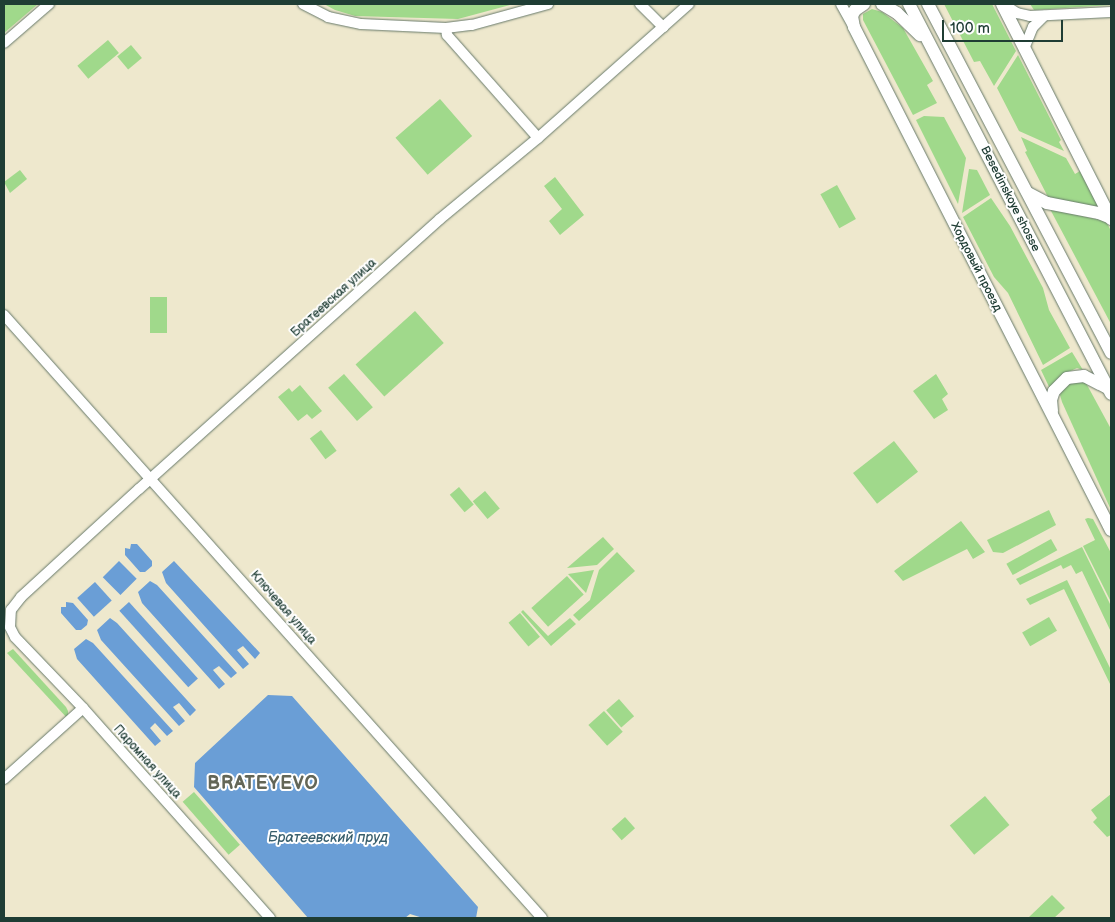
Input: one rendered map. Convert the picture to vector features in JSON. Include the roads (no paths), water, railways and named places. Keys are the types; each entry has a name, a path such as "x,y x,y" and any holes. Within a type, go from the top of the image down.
{"main road":[{"path":"854,27 852,16 855,10 864,4"},
{"path":"882,4 908,23 933,50"},
{"name":"Besedinskoye shosse","path":"909,4 1110,392"},
{"name":"Besedinskoye shosse","path":"928,4 1111,353"},
{"path":"1002,4 1111,219"},
{"name":"Хордовый проезд","path":"854,27 1111,530"},
{"path":"1028,193 1060,207 1099,213 1111,219"},
{"path":"1054,419 1051,400 1054,391 1067,378 1084,376 1110,392"}],"street":[{"path":"4,43 49,4"},
{"path":"303,4 328,17 361,24 446,28 472,25 548,4"},
{"path":"640,4 663,28"},
{"name":"Братеевская улица","path":"9,621 11,610 21,597 151,479 440,219 538,138 689,4"},
{"name":"Хордовый проезд","path":"841,4 854,27"},
{"path":"1002,4 1017,13 1044,16 1111,12"},
{"path":"1024,49 1032,27 1044,16"},
{"path":"446,28 447,35 538,138"},
{"name":"Ключевая улица","path":"4,315 542,918"},
{"name":"Паромная улица","path":"9,621 15,637 83,708 270,918"},
{"path":"4,779 83,708"}],"water":[{"path":"131,544 137,544 152,561 152,566 145,572 140,572 125,555 125,548 130,549"},
{"path":"119,561 137,579 120,595 103,577"},
{"path":"174,561 260,653 255,659 243,646 237,650 249,664 243,669 166,583 162,572"},
{"path":"150,581 157,585 237,673 231,678 219,666 213,670 225,684 219,689 142,603 138,592"},
{"path":"95,582 112,601 94,617 77,598"},
{"path":"66,602 73,603 88,620 87,625 81,630 76,630 61,613 61,607 66,607"},
{"path":"129,602 198,679 188,687 119,611"},
{"path":"110,618 117,623 196,710 190,716 179,703 173,707 185,721 179,726 101,640 97,630"},
{"path":"86,639 93,643 173,731 167,736 155,723 150,728 161,741 155,746 77,659 74,649"},
{"name":"Братеевский пруд","path":"268,695 292,696 478,907 476,918 423,918 410,914 405,918 308,918 194,787 195,763"}],"district":[{"name":"BRATEYEVO","path":"263,784"}]}
